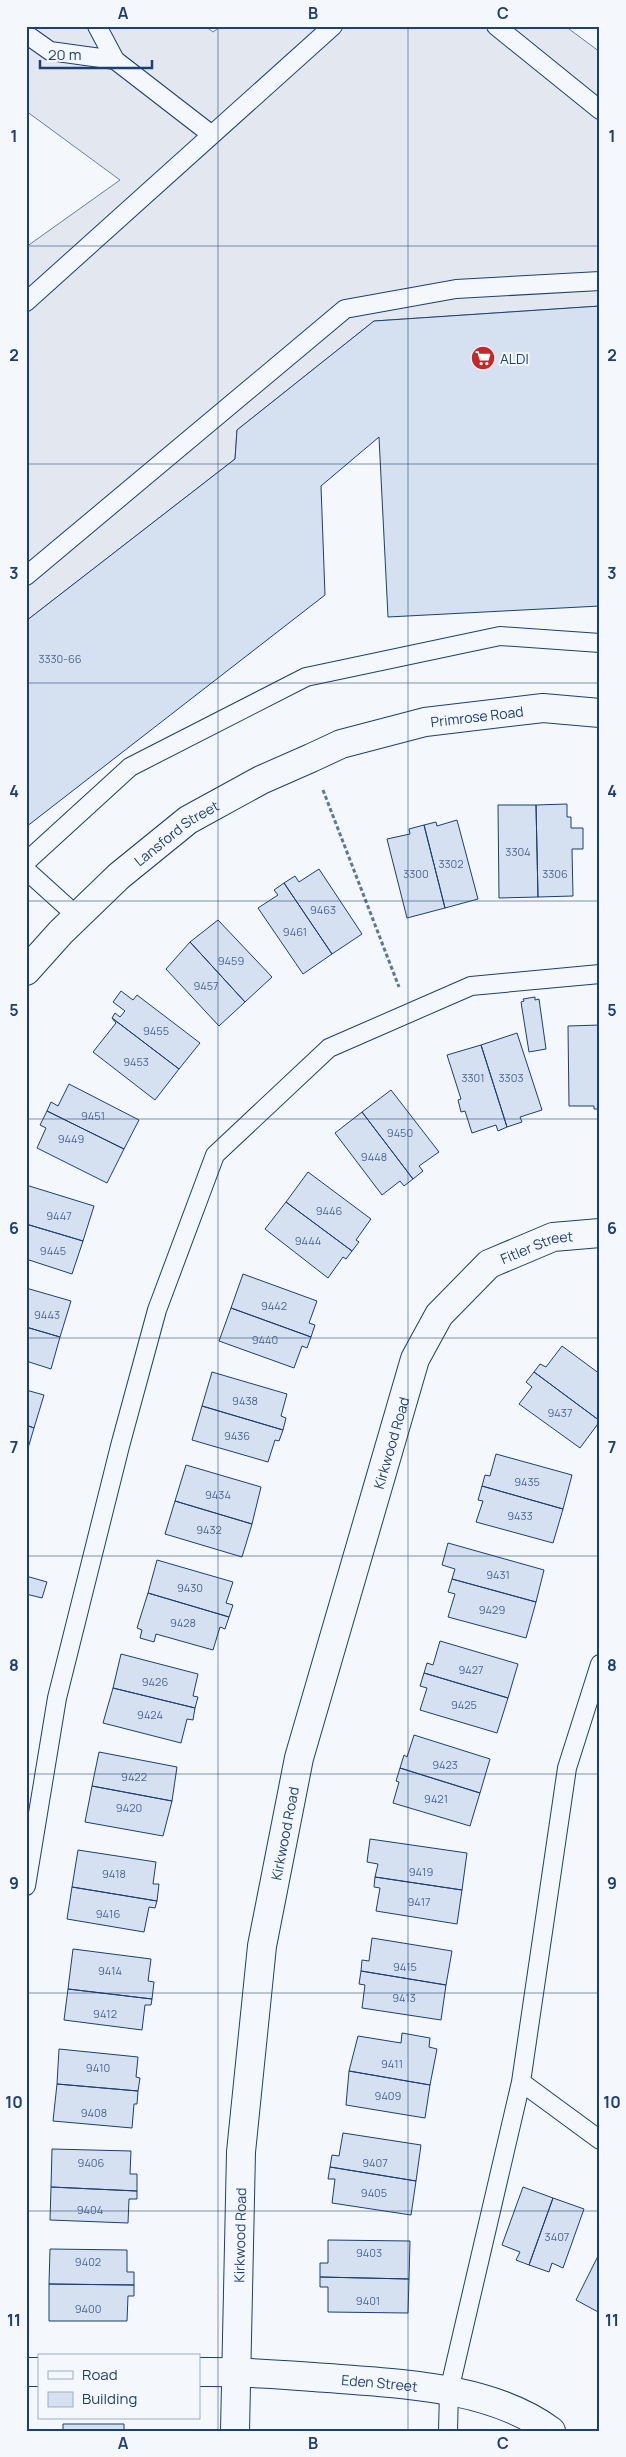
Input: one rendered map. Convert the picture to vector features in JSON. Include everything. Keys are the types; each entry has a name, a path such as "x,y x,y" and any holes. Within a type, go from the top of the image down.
{"street":[{"name":"Primrose Road","path":"358,740 425,722 543,708 600,713"},
{"name":"Lansford Street","path":"26,971 119,876 188,820 261,780 358,740"},
{"name":"Fitler Street","path":"480,1273 489,1264 554,1237 600,1233"},
{"name":"Kirkwood Road","path":"235,2431 241,2152 262,1946 299,1758 415,1359 439,1315 480,1273"},
{"name":"Eden Street","path":"200,2372 235,2372 405,2384 449,2391 499,2404 551,2431"}],"lane":[{"path":"97,26 115,60 212,135"},
{"path":"26,302 333,26"},
{"path":"496,26 600,110"},
{"path":"26,34 50,51 115,60"},
{"path":"26,576 345,309 456,289 600,281"},
{"path":"26,862 130,767 306,677 500,636 600,643"},
{"path":"26,870 78,916"},
{"path":"26,1886 56,1698 118,1456 157,1310 215,1155 329,1048 471,986 600,974"},
{"path":"448,2431 449,2391 521,2082 567,1768 600,1664"},
{"path":"521,2082 600,2140"}],"path":[{"path":"311,758 409,1013"}],"shaded area":[{"path":"26,26 205,26 213,32 222,26 565,26 600,52 600,306 374,321 237,430 235,459 26,621 26,247 120,180 26,111"}],"building":[{"path":"600,306 600,606 388,617 379,437 321,486 325,595 26,827 26,621 235,459 237,430 374,321"},
{"path":"567,804 567,817 571,817 571,828 583,828 583,849 572,849 573,896 538,897 536,805"},
{"path":"498,805 536,805 538,897 499,898"},
{"path":"457,820 478,899 445,908 424,825 436,822 437,826"},
{"path":"424,825 445,908 407,918 387,839 410,834 409,829"},
{"path":"319,869 362,934 332,954 284,883 295,876 299,882"},
{"path":"284,883 332,954 303,974 258,908 278,895 274,890"},
{"path":"218,920 272,977 245,1002 190,942"},
{"path":"190,942 245,1002 219,1026 166,969"},
{"path":"121,991 133,1000 137,995 200,1043 179,1069 112,1018 115,1013 120,1017 125,1011 113,1002"},
{"path":"535,997 535,1000 539,999 546,1049 529,1052 521,1002 524,1001 523,999"},
{"path":"112,1018 179,1069 155,1100 93,1052 116,1023"},
{"path":"600,1025 600,1109 594,1109 594,1106 569,1106 568,1026"},
{"path":"517,1033 542,1110 520,1117 522,1122 507,1127 481,1045"},
{"path":"481,1045 507,1127 498,1131 496,1125 472,1133 465,1111 461,1112 458,1100 461,1099 447,1055"},
{"path":"69,1084 139,1120 124,1149 47,1111 51,1102 58,1106"},
{"path":"391,1090 439,1152 419,1166 423,1171 413,1179 362,1112"},
{"path":"47,1111 124,1149 107,1183 37,1148 46,1128 40,1125"},
{"path":"362,1112 413,1179 404,1186 400,1181 382,1195 335,1133"},
{"path":"308,1172 371,1219 356,1240 359,1242 352,1251 286,1202"},
{"path":"26,1185 94,1206 83,1241 26,1224"},
{"path":"286,1202 352,1251 346,1259 343,1257 328,1278 265,1229"},
{"path":"26,1224 83,1241 72,1274 26,1259"},
{"path":"243,1274 317,1301 309,1323 315,1325 311,1337 231,1308"},
{"path":"26,1288 71,1301 60,1337 26,1327"},
{"path":"231,1308 311,1337 307,1348 302,1346 294,1368 219,1341"},
{"path":"26,1327 60,1337 51,1369 26,1361"},
{"path":"562,1346 600,1374 600,1421 534,1372 540,1364 546,1367"},
{"path":"212,1372 287,1394 281,1416 286,1418 283,1430 202,1406"},
{"path":"534,1372 600,1421 580,1448 519,1404 532,1387 526,1382"},
{"path":"26,1390 44,1395 34,1428 26,1425"},
{"path":"202,1406 283,1430 279,1441 275,1440 268,1462 192,1440"},
{"path":"26,1425 34,1428 26,1455"},
{"path":"496,1454 572,1475 563,1509 482,1486 485,1475 490,1476"},
{"path":"186,1465 261,1487 252,1524 175,1501"},
{"path":"482,1486 563,1509 553,1543 476,1522 483,1501 478,1500"},
{"path":"175,1501 252,1524 242,1557 165,1534"},
{"path":"448,1543 544,1570 536,1602 452,1579 455,1569 442,1565"},
{"path":"157,1560 233,1582 226,1603 233,1605 229,1617 148,1593"},
{"path":"26,1576 47,1582 42,1598 26,1594"},
{"path":"452,1579 536,1602 526,1638 448,1617 455,1594 448,1592"},
{"path":"148,1593 229,1617 225,1629 220,1627 213,1650 156,1634 154,1642 140,1638 142,1630 137,1628"},
{"path":"440,1641 518,1664 508,1698 424,1673 427,1663 433,1665"},
{"path":"121,1654 198,1674 193,1696 198,1697 195,1708 113,1688"},
{"path":"424,1673 508,1698 497,1733 420,1710 427,1688 420,1686"},
{"path":"113,1688 195,1708 193,1720 187,1719 181,1743 103,1723"},
{"path":"414,1735 490,1759 480,1793 400,1768 404,1755 407,1757"},
{"path":"99,1752 177,1767 172,1801 92,1786"},
{"path":"400,1768 480,1793 470,1826 393,1803 399,1782 396,1781"},
{"path":"92,1786 172,1801 163,1836 85,1822"},
{"path":"370,1839 467,1853 462,1890 375,1877 378,1864 367,1862"},
{"path":"78,1850 156,1862 153,1884 159,1884 157,1901 72,1887"},
{"path":"375,1877 462,1890 457,1924 376,1911 380,1888 374,1887"},
{"path":"72,1887 157,1901 155,1908 149,1907 144,1932 67,1919"},
{"path":"372,1938 452,1951 446,1985 361,1971 362,1960 369,1961"},
{"path":"73,1949 151,1959 148,1981 154,1982 152,1999 68,1989"},
{"path":"361,1971 446,1985 441,2020 362,2008 365,1985 359,1984"},
{"path":"68,1989 152,1999 151,2005 145,2005 142,2030 64,2020"},
{"path":"402,2033 430,2038 429,2047 437,2049 430,2085 349,2071 358,2036 401,2043"},
{"path":"59,2049 138,2057 136,2077 140,2078 138,2091 57,2084"},
{"path":"349,2071 430,2085 425,2118 346,2105"},
{"path":"57,2084 138,2091 137,2104 134,2104 132,2128 53,2121"},
{"path":"343,2133 421,2145 416,2181 330,2167 332,2155 339,2156"},
{"path":"52,2149 131,2151 130,2174 137,2174 137,2191 51,2187"},
{"path":"330,2167 416,2181 411,2215 332,2203 335,2179 328,2179"},
{"path":"51,2187 137,2191 137,2199 129,2199 128,2223 50,2220"},
{"path":"523,2187 553,2198 529,2265 516,2260 520,2252 502,2245"},
{"path":"553,2198 584,2209 563,2268 552,2263 549,2272 529,2265"},
{"path":"328,2240 410,2241 409,2279 320,2277 320,2263 328,2263"},
{"path":"50,2249 127,2250 127,2272 134,2272 134,2285 49,2284"},
{"path":"600,2252 600,2313 576,2300"},
{"path":"320,2277 409,2279 408,2313 328,2312 328,2287 320,2287"},
{"path":"49,2284 134,2285 134,2296 128,2296 127,2321 49,2321"},
{"path":"63,2424 124,2424 124,2431 63,2431"}],"place":[{"name":"ALDI","path":"483,358"}]}
